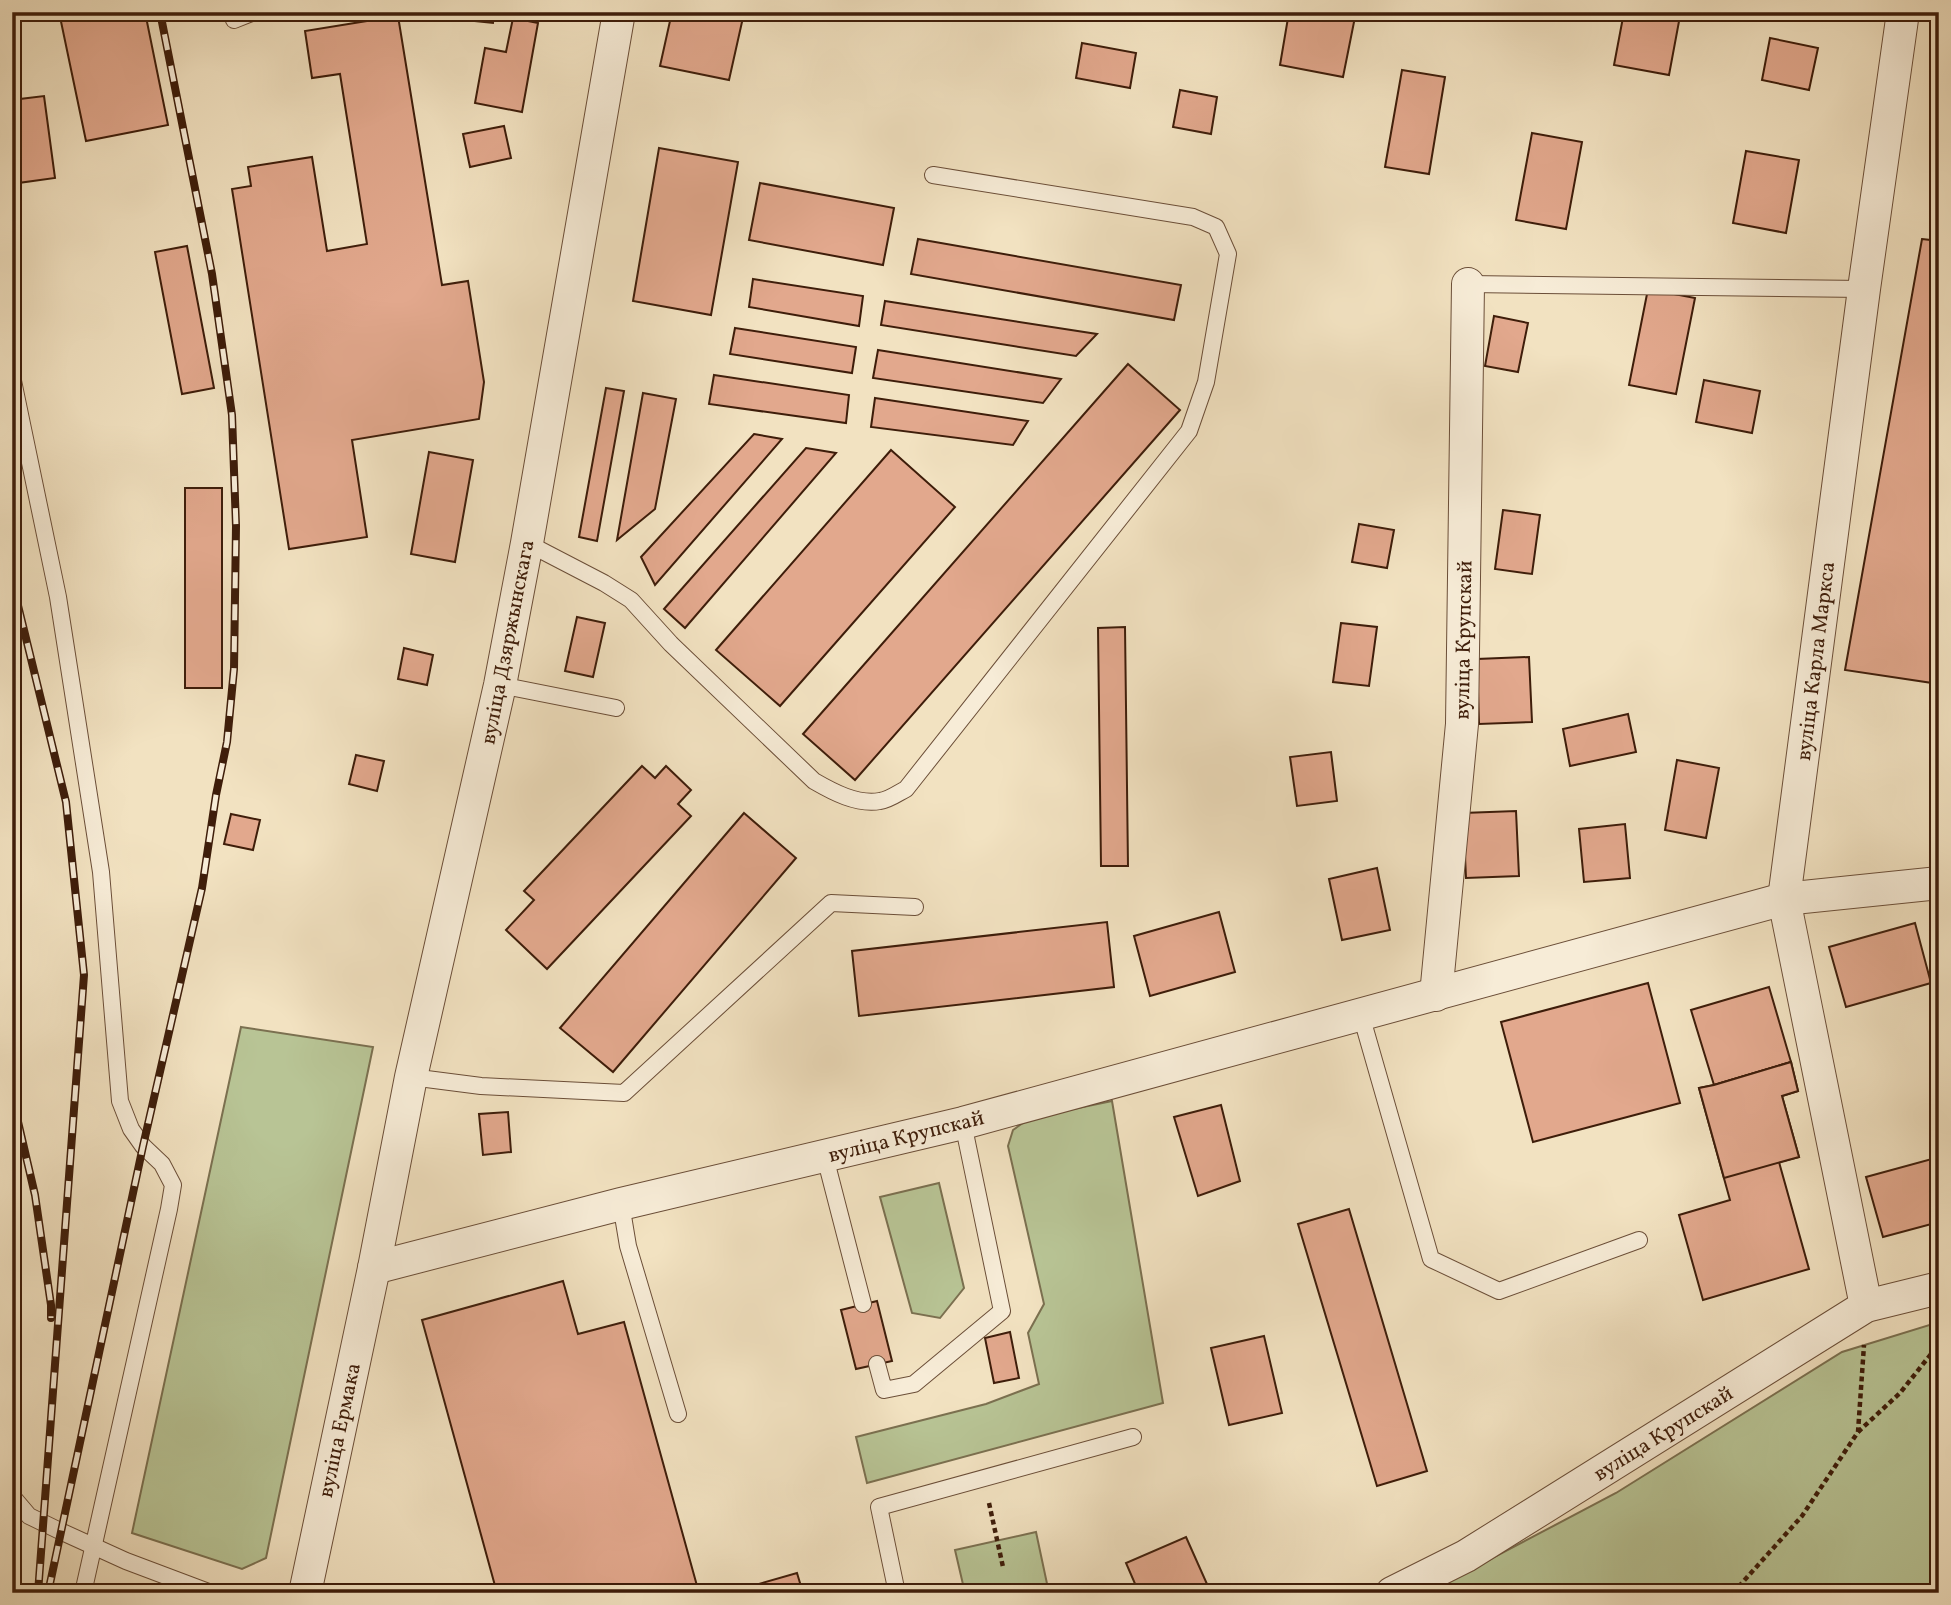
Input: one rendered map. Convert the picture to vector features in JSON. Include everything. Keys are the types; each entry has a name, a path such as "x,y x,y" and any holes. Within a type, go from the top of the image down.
{"street":[{"name":"вуліца Дзяржынскага","path":"374,1268 411,1077 500,685 619,12"},
{"name":"вуліца Карла Маркса","path":"1866,1306 1784,900 1903,12"},
{"name":"вуліца Крупскай","path":"1436,995 1462,724 1468,284"},
{"name":"вуліца Крупскай","path":"374,1268 621,1204 963,1123 1784,900 1939,883"},
{"name":"вуліца Ермака","path":"304,1593 374,1268"},
{"name":"вуліца Крупскай","path":"1392,1593 1466,1556 1866,1306 1939,1288"}],"lane":[{"path":"234,20 254,12"},
{"path":"527,543 631,600 671,644 814,781 835,794 871,801 882,801 906,789 1189,431 1206,382 1228,254 1216,227 1193,217 933,175"},
{"path":"1468,284 1864,289"},
{"path":"12,376 58,597 102,872 120,1101 131,1129 143,1146 162,1164 173,1185 83,1593"},
{"path":"500,685 616,708"},
{"path":"411,1077 481,1086 624,1093 831,902 915,907"},
{"path":"1361,1015 1431,1259 1499,1291 1639,1240"},
{"path":"877,1364 884,1390 914,1384 1002,1311 963,1123"},
{"path":"825,1157 863,1304"},
{"path":"621,1204 628,1246 678,1414"},
{"path":"897,1593 879,1507 1133,1437"},
{"path":"12,1496 29,1516 93,1546 211,1593"}],"path":[{"path":"1858,1432 1866,1306"},
{"path":"1733,1593 1802,1516 1858,1432 1900,1393 1939,1344"},
{"path":"983,1478 1003,1567"}],"green space":[{"path":"241,1027 373,1047 266,1558 242,1569 132,1533"},
{"path":"1112,1101 1163,1403 867,1483 856,1437 986,1404 1039,1384 1028,1333 1044,1304 1008,1146 1013,1130 1030,1118"},
{"path":"939,1183 964,1288 940,1318 912,1313 880,1197"},
{"path":"1939,1322 1939,1593 1426,1593 1616,1493 1842,1352"},
{"path":"1036,1532 1049,1593 965,1593 955,1550"}],"building":[{"path":"59,12 145,12 168,125 86,141"},
{"path":"417,12 494,12 493,23 417,15"},
{"path":"672,12 744,13 729,80 660,66"},
{"path":"1289,12 1356,12 1343,77 1280,65"},
{"path":"1624,12 1661,12 1680,16 1669,75 1614,65"},
{"path":"398,16 442,285 468,281 484,382 479,419 352,440 367,537 289,549 232,189 251,186 248,167 312,157 327,251 367,244 340,74 312,78 305,31"},
{"path":"513,18 538,23 522,112 475,103 485,48 506,52"},
{"path":"1770,38 1818,48 1809,90 1762,80"},
{"path":"1082,43 1136,53 1130,88 1076,78"},
{"path":"1402,70 1445,77 1429,174 1385,167"},
{"path":"1180,90 1217,97 1211,134 1173,127"},
{"path":"44,96 55,178 18,183 12,136 12,100"},
{"path":"504,126 511,158 470,167 463,134"},
{"path":"1532,133 1582,142 1566,229 1516,220"},
{"path":"659,148 738,162 711,315 633,301"},
{"path":"1746,151 1799,160 1786,233 1733,223"},
{"path":"760,183 894,208 883,265 749,240"},
{"path":"918,239 1181,285 1174,320 911,274"},
{"path":"1922,239 1939,241 1939,684 1845,670"},
{"path":"187,246 214,388 182,394 155,252"},
{"path":"753,279 863,296 859,326 749,307"},
{"path":"1648,289 1695,298 1676,394 1629,385"},
{"path":"885,301 1097,334 1076,356 881,325"},
{"path":"1494,316 1528,323 1518,372 1485,366"},
{"path":"735,328 856,347 852,373 730,354"},
{"path":"878,350 1061,379 1043,403 873,378"},
{"path":"1128,364 1180,410 855,780 803,734"},
{"path":"714,375 849,395 846,423 709,404"},
{"path":"1704,380 1760,391 1752,433 1696,422"},
{"path":"606,388 624,391 597,541 579,537"},
{"path":"643,393 676,399 655,509 617,540"},
{"path":"875,398 1028,421 1013,445 871,427"},
{"path":"754,434 782,439 655,585 641,557"},
{"path":"806,448 836,453 685,628 664,609"},
{"path":"891,450 955,507 780,706 716,650"},
{"path":"429,452 473,460 455,562 411,554"},
{"path":"185,488 222,488 222,688 185,688"},
{"path":"1503,510 1540,515 1532,574 1495,569"},
{"path":"1359,524 1394,530 1387,568 1352,562"},
{"path":"577,617 605,623 593,677 565,671"},
{"path":"1341,623 1377,627 1369,686 1333,682"},
{"path":"1125,627 1128,866 1101,866 1098,628"},
{"path":"404,648 433,655 427,685 398,679"},
{"path":"1529,657 1532,722 1479,724 1477,659"},
{"path":"1628,714 1636,752 1570,766 1563,729"},
{"path":"1331,752 1337,801 1297,806 1290,757"},
{"path":"356,755 384,761 377,791 349,784"},
{"path":"1677,760 1719,768 1706,838 1665,830"},
{"path":"642,766 655,778 666,766 691,790 678,804 691,816 547,969 506,930 534,900 524,891"},
{"path":"1516,811 1519,876 1466,878 1463,813"},
{"path":"744,813 796,858 613,1072 560,1028"},
{"path":"231,814 260,820 253,850 224,844"},
{"path":"1625,824 1630,878 1584,882 1579,829"},
{"path":"1377,868 1390,930 1342,940 1329,879"},
{"path":"1219,912 1235,972 1150,996 1134,936"},
{"path":"1107,922 1114,987 859,1016 852,951"},
{"path":"1915,923 1931,983 1846,1007 1829,947"},
{"path":"1648,983 1680,1103 1533,1142 1501,1022"},
{"path":"1769,987 1791,1062 1714,1085 1691,1010"},
{"path":"1791,1062 1798,1091 1782,1096 1799,1157 1779,1162 1809,1269 1703,1300 1679,1215 1730,1200 1699,1088"},
{"path":"1791,1062 1798,1091 1782,1096 1799,1157 1724,1178 1699,1088"},
{"path":"1221,1105 1240,1181 1198,1196 1174,1117"},
{"path":"508,1112 511,1152 483,1155 479,1114"},
{"path":"1939,1157 1939,1222 1883,1237 1866,1177"},
{"path":"1349,1209 1427,1471 1377,1486 1298,1224"},
{"path":"563,1281 578,1334 624,1322 699,1593 497,1593 422,1320"},
{"path":"877,1301 892,1361 856,1369 841,1310"},
{"path":"1010,1332 1019,1378 994,1383 985,1338"},
{"path":"1264,1336 1282,1413 1229,1425 1211,1348"},
{"path":"1186,1537 1211,1593 1139,1593 1126,1563"},
{"path":"797,1573 803,1593 727,1593"}],"railway":[{"path":"48,1593 143,1146 202,888 227,742 234,669 236,526 232,415 212,274 160,12"},
{"path":"12,581 66,802 84,975 38,1593"},
{"path":"12,1096 35,1195 51,1318"}]}
